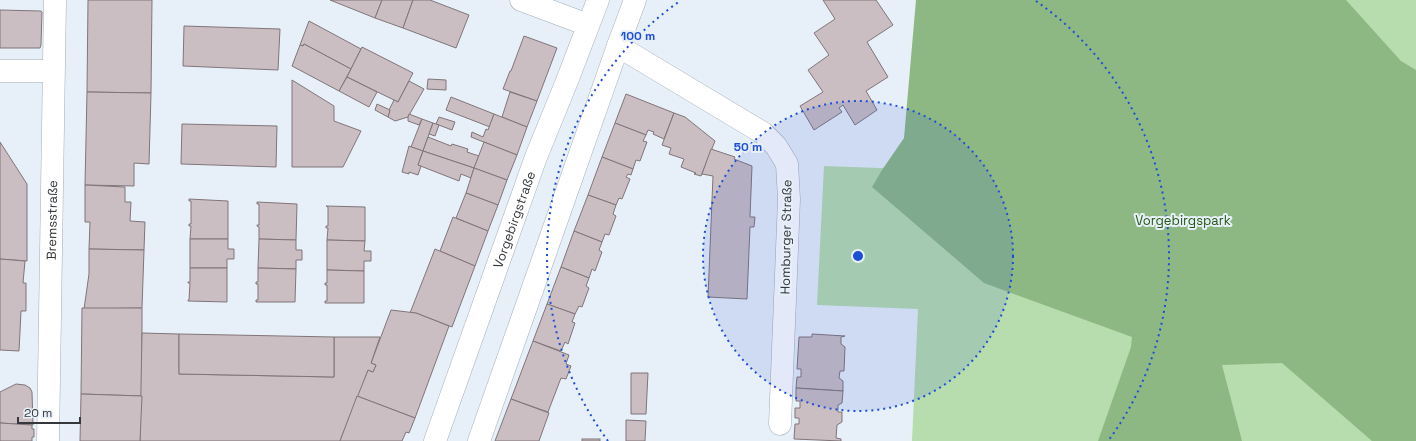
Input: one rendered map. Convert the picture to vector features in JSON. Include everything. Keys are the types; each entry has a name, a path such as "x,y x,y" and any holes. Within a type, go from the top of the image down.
{"street":[{"name":"Bremsstraße","path":"48,441 55,0"},
{"path":"521,0 588,25"},
{"name":"Vorgebirgstraße","path":"435,441 536,157 598,0"},
{"path":"480,441 635,0"},
{"name":"Homburger Straße","path":"618,46 763,133 776,146 787,164 789,199 780,424"},
{"path":"0,71 53,71"}],"green space":[{"name":"Vorgebirgspark","path":"916,0 1346,0 1401,61 1416,70 1416,441 1372,441 1282,363 1222,365 1242,441 1098,441 1131,347 1132,337 984,283 872,187 904,138"},
{"name":"Vorgebirgspark","path":"943,0 1416,0 1416,441 912,441 918,309 817,305 824,166 936,170"}],"building":[{"path":"88,0 152,0 151,93 87,92"},
{"path":"330,0 382,0 375,18"},
{"path":"382,0 413,0 403,28 375,18"},
{"path":"413,0 430,0 469,15 456,48 403,28"},
{"path":"823,0 876,0 893,25 867,42 888,77 866,91 877,110 855,125 843,105 839,108 842,112 814,130 800,106 823,92 808,70 829,55 814,33 835,19"},
{"path":"0,10 41,11 40,48 0,48"},
{"path":"309,21 361,49 351,69 304,44 303,46 300,45"},
{"path":"184,26 280,29 278,70 183,66"},
{"path":"524,36 557,48 537,101 503,89"},
{"path":"304,44 351,69 339,91 292,66 300,45 303,46"},
{"path":"362,47 413,73 398,102 347,77"},
{"path":"347,77 377,92 369,107 339,91"},
{"path":"428,79 446,80 446,90 427,89"},
{"path":"292,80 334,106 334,121 361,131 343,167 292,167"},
{"path":"409,81 424,89 408,117 395,121 388,117 389,110 394,100 398,102"},
{"path":"87,92 151,93 149,164 134,163 134,186 85,185"},
{"path":"510,92 537,101 527,127 502,117"},
{"path":"626,94 674,113 664,139 648,130 646,135 615,123"},
{"path":"451,97 494,114 490,127 446,110"},
{"path":"377,104 390,110 388,117 375,110"},
{"path":"674,113 685,117 715,141 701,176 681,167 684,159 669,154 671,148 662,145"},
{"path":"409,114 422,119 419,125 408,121"},
{"path":"494,114 527,127 517,155 471,137 472,132 483,137 486,129 488,130"},
{"path":"439,117 455,122 452,130 436,124"},
{"path":"422,119 433,123 423,151 411,147"},
{"path":"433,123 439,125 435,136 429,134"},
{"path":"615,123 646,135 643,141 647,142 640,161 636,160 633,169 602,157"},
{"path":"182,124 277,126 276,167 181,164"},
{"path":"428,137 451,146 452,144 468,149 467,152 479,156 474,168 423,151"},
{"path":"0,142 27,184 27,261 0,259"},
{"path":"484,142 517,155 507,180 474,168"},
{"path":"409,146 423,151 418,165 421,166 418,175 409,172 409,174 402,172"},
{"path":"711,149 735,157 734,159 752,166 750,217 755,217 754,227 750,227 747,299 708,297 713,176 702,174"},
{"path":"423,151 474,168 471,178 461,174 459,181 418,165"},
{"path":"602,157 633,169 631,175 628,174 626,177 630,179 622,199 619,198 616,205 588,195"},
{"path":"474,168 507,180 498,205 466,193"},
{"path":"85,185 125,187 125,202 131,202 130,221 145,222 144,250 89,249 90,222 85,222"},
{"path":"466,193 498,205 488,231 456,218"},
{"path":"588,195 616,205 613,214 616,216 609,235 605,234 602,242 574,231"},
{"path":"189,199 228,201 228,239 190,239 191,226 189,226 189,224 191,224 191,201 189,201"},
{"path":"257,202 297,204 296,240 259,239 259,227 257,225 259,225 259,204 257,204"},
{"path":"326,206 365,207 365,241 327,240 328,228 326,228 326,226 328,226 328,207"},
{"path":"453,217 488,231 475,266 440,251"},
{"path":"574,231 602,242 599,250 602,252 595,271 592,269 589,278 561,267"},
{"path":"190,239 228,239 228,249 234,249 234,259 227,259 227,268 190,268"},
{"path":"259,239 296,240 296,250 302,250 302,260 296,260 296,269 258,268"},
{"path":"327,240 365,241 364,251 371,251 371,261 364,261 364,271 327,270"},
{"path":"89,249 144,250 142,308 84,309 89,274"},
{"path":"435,249 475,266 452,327 416,313 410,313"},
{"path":"0,259 25,261 23,283 26,283 26,311 21,311 19,351 0,350"},
{"path":"561,267 589,278 586,286 589,288 582,307 579,306 575,314 547,304"},
{"path":"190,268 227,268 227,302 188,301"},
{"path":"258,268 296,269 295,302 256,302 256,300 258,300 258,284 256,284 256,282 258,282"},
{"path":"327,270 364,271 364,303 325,303 325,301 327,301 327,285 325,285 325,283 327,283"},
{"path":"547,304 575,314 572,322 575,323 568,344 565,342 561,351 533,341"},
{"path":"82,308 142,308 142,396 81,394"},
{"path":"391,310 416,313 449,326 415,418 357,396 368,370 373,372 376,365 371,363"},
{"path":"142,333 179,334 179,374 334,377 334,337 380,337 371,363 376,365 373,372 368,370 340,441 140,441"},
{"path":"179,334 334,337 334,377 179,374"},
{"path":"812,334 845,336 841,337 841,344 845,347 844,371 840,371 839,378 843,381 843,391 796,388 797,377 801,377 801,369 797,369 799,337 812,337"},
{"path":"533,341 569,355 566,364 571,366 566,379 561,378 548,412 511,399"},
{"path":"631,373 648,373 646,414 631,414"},
{"path":"16,384 25,385 30,388 32,392 33,425 0,423 0,392"},
{"path":"796,388 843,391 842,403 838,405 838,412 842,412 842,422 837,425 836,438 841,439 841,441 794,439 795,424 799,424 799,418 795,418 795,408 800,408 800,401 796,401"},
{"path":"81,394 142,396 140,441 80,441"},
{"path":"357,396 415,418 409,433 406,432 402,441 340,441"},
{"path":"511,399 549,413 539,441 495,441"},
{"path":"626,420 646,421 645,441 626,441"},
{"path":"0,423 32,425 32,429 34,429 34,437 32,437 32,441 0,441"},
{"path":"582,439 600,439 600,441 582,441"}]}
